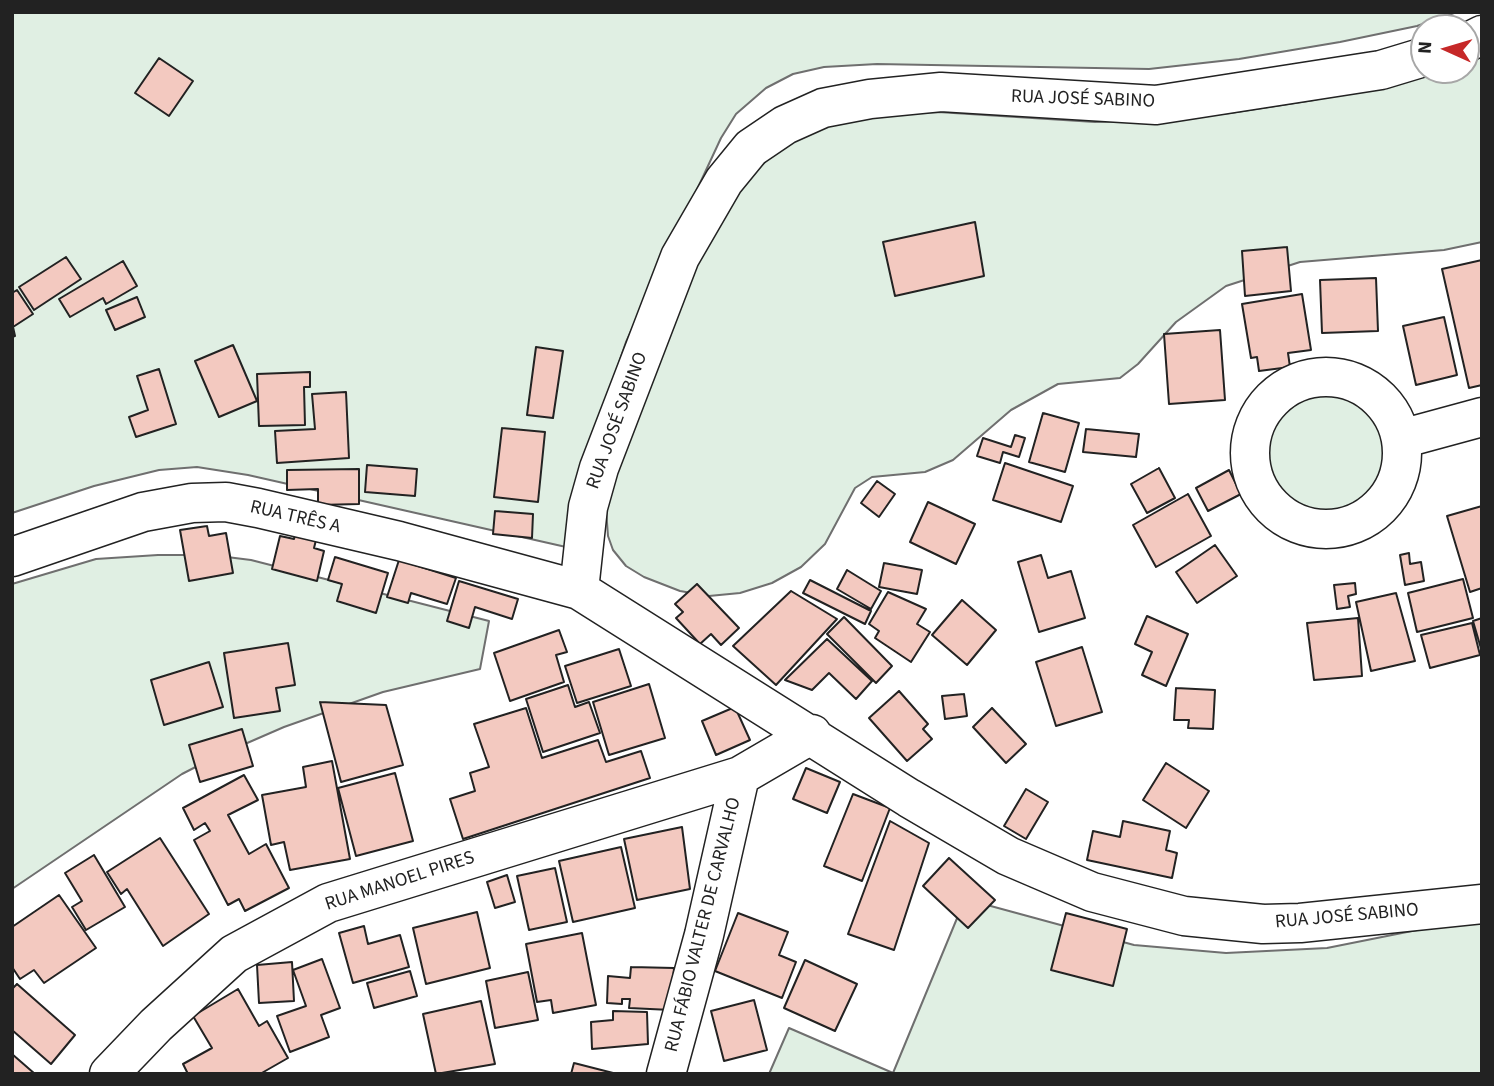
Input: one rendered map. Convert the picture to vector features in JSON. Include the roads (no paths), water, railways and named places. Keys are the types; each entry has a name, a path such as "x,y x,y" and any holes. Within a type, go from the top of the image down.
{"street":[{"name":"RUA JOSÉ SABINO","path":"1410,61 1381,70 1156,105 941,92 870,99 823,108 785,125 751,148 724,181 680,257 598,468 588,507 579,590 1008,856 1091,892 1184,916 1250,923 1300,923 1482,904"},
{"path":"1401,439 1482,417"},
{"name":"RUA TRÊS A","path":"12,556 143,512 192,503 226,502 399,541 579,590"},
{"name":"RUA FÁBIO VALTER DE CARVALHO","path":"666,1074 704,935 740,776 812,734"},
{"name":"RUA MANOEL PIRES","path":"109,1074 156,1025 234,954 280,926 328,903 740,776"}]}
